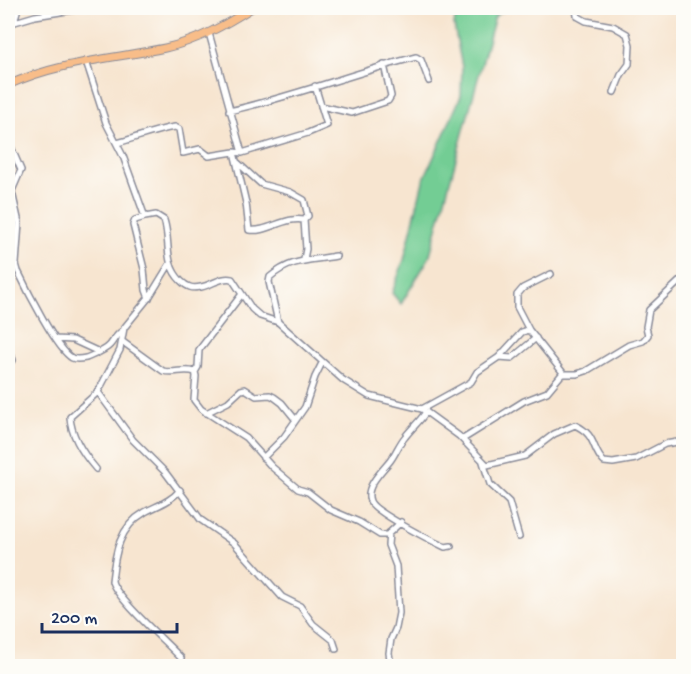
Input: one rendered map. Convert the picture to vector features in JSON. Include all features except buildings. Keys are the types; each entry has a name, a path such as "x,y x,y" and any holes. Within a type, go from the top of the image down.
{"main road":[{"path":"8,85 45,71 86,61 166,48 209,33 252,8"}],"street":[{"path":"11,23 18,8"},
{"path":"11,23 67,9 86,8"},
{"path":"576,8 577,16 586,21 613,26 627,34 630,45 629,64 621,75 614,92"},
{"path":"209,33 242,153"},
{"path":"229,111 418,57 429,81"},
{"path":"86,61 106,123 134,181 145,217"},
{"path":"321,106 352,113 388,100 391,96 384,65"},
{"path":"117,143 159,129 175,127 179,129 183,153 202,149 209,156 242,153 327,125 315,86"},
{"path":"8,140 21,170 8,200"},
{"path":"234,152 246,203 249,230 304,220"},
{"path":"238,163 261,184 276,187 303,198 308,216 304,220 306,249 304,259"},
{"path":"12,192 19,223 16,264 18,271 56,339 71,358 78,360 107,348 149,298 169,265"},
{"path":"8,216 15,207"},
{"path":"149,298 133,225 135,220 156,215 164,219 169,265 177,277 189,287 204,287 229,277 260,316 278,322 343,380 369,396 424,410 463,439 488,465 518,459 531,453 554,434 575,425 590,436 604,462 636,459 665,444 684,441"},
{"path":"278,322 269,282 270,277 288,264 304,259 336,256"},
{"path":"551,274 524,288 517,295 518,307 529,330 564,374"},
{"path":"463,439 515,406 547,392 558,377 564,374 581,374 629,345 645,339 648,336 646,327 649,310 684,277"},
{"path":"242,294 198,350 195,400 206,413 246,438 263,458 298,489 308,492 331,510 359,522 380,535 389,533 401,522"},
{"path":"451,546 445,547 416,533 376,508 370,502 369,495 382,469 391,460 424,410 471,382 477,372 509,348 518,335 529,330"},
{"path":"96,469 81,448 70,420 73,413 98,392 123,342 122,331"},
{"path":"499,357 512,358 536,338"},
{"path":"56,339 73,340 99,352"},
{"path":"123,342 163,371 170,373 190,370 195,372"},
{"path":"8,346 13,360"},
{"path":"263,458 284,437 309,399 315,377 322,363"},
{"path":"206,413 228,402 245,389 256,396 274,397 295,419"},
{"path":"98,392 137,445 165,472 201,520 234,543 282,597 303,609 310,622 333,640 336,649"},
{"path":"483,462 490,484 509,502 519,537"},
{"path":"180,490 167,502 145,512 126,528 119,542 112,581 113,586 181,658"},
{"path":"389,533 388,545 396,566 399,613 391,639 389,654 391,666"}],"green space":[{"path":"457,8 508,8 495,16 429,258 401,304 392,293 404,260 423,181 461,96 462,67 454,25"}]}
